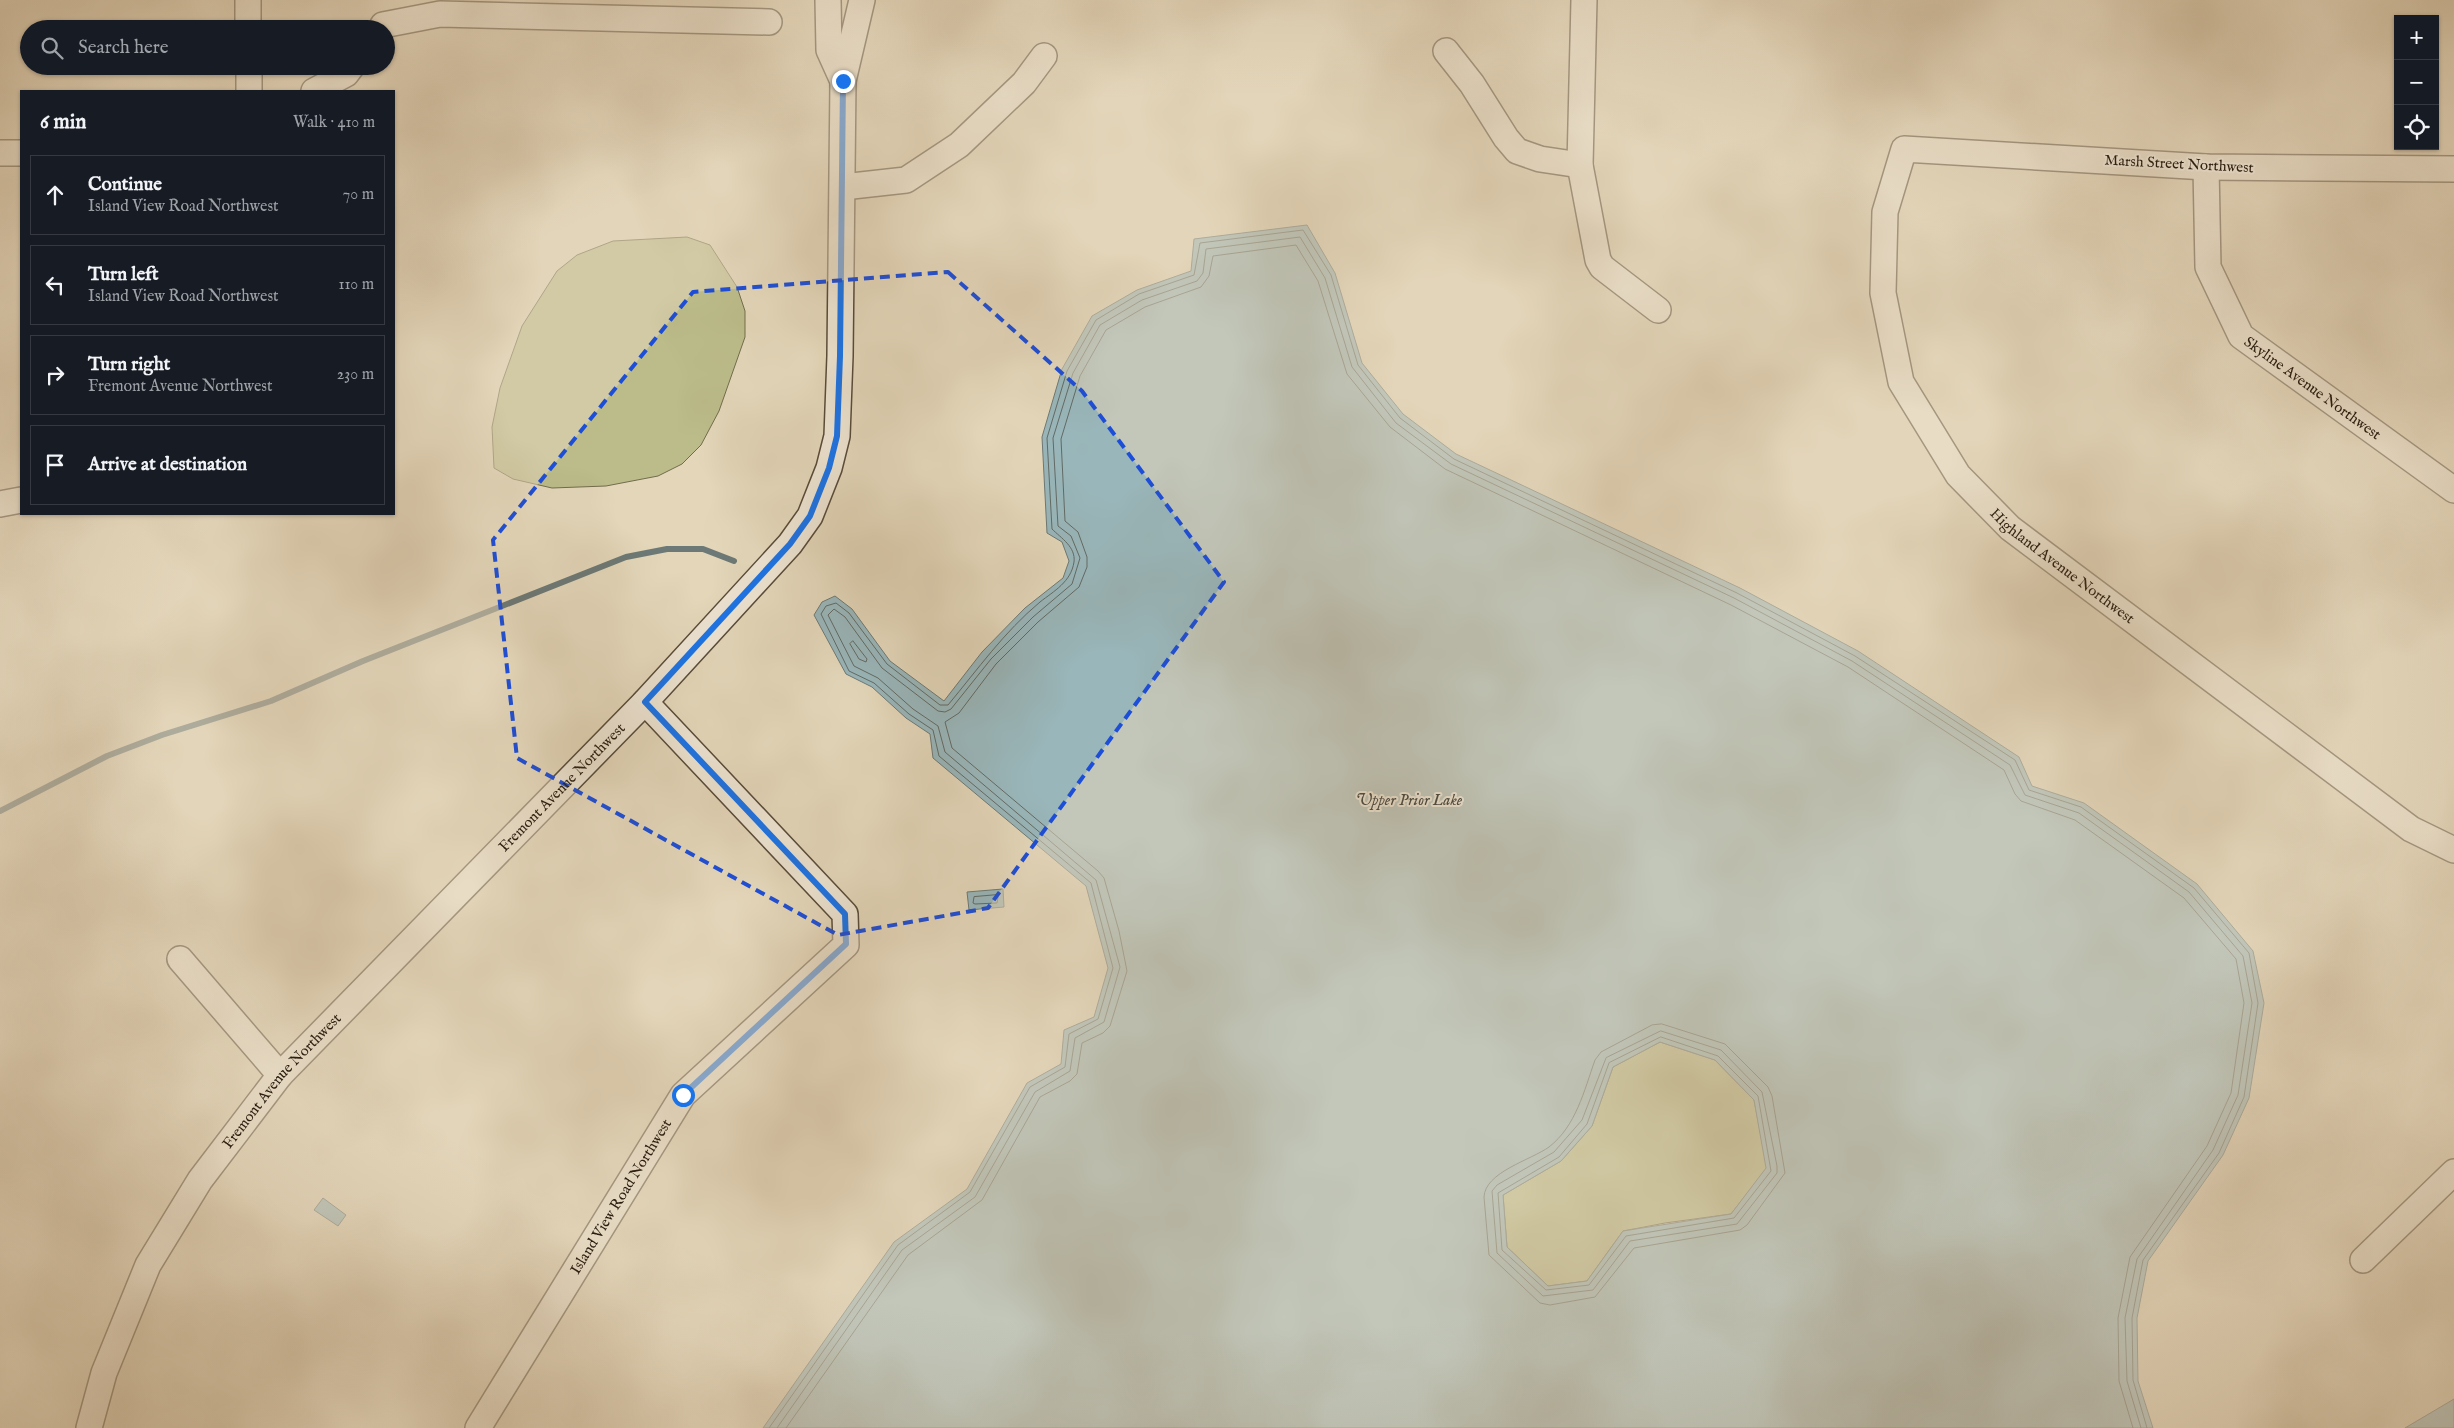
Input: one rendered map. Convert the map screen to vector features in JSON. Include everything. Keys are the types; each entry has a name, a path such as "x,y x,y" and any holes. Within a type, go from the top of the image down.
{"street":[{"path":"248,0 248,20"},
{"name":"Fremont Avenue Northwest","path":"828,0 829,50 843,81"},
{"name":"Fremont Avenue Northwest","path":"89,1428 104,1373 148,1265 200,1180 280,1075 645,702 790,544 810,516 829,468 837,436 843,187 843,81 852,51 858,10 862,0"},
{"path":"1584,0 1580,165 1598,260 1602,267 1658,310"},
{"path":"395,23 440,14 769,22"},
{"path":"1446,51 1472,84 1506,138 1517,151 1540,159 1580,165"},
{"path":"843,187 906,180 959,145 1024,83 1044,56"},
{"path":"249,75 249,90"},
{"path":"316,90 344,75"},
{"name":"Marsh Street Northwest","path":"1904,149 2206,167 2454,170"},
{"name":"Highland Avenue Northwest","path":"1904,149 1885,212 1883,293 1902,382 1958,475 2010,528 2411,829 2454,850"},
{"path":"0,152 20,153"},
{"name":"Skyline Avenue Northwest","path":"2206,167 2208,267 2241,336 2454,490"},
{"path":"0,504 20,500"},
{"name":"Island View Road Northwest","path":"478,1428 683,1095 846,944 845,914 645,702"},
{"path":"180,959 280,1075"},
{"path":"2363,1260 2454,1172"}],"highlighted area":[{"path":"948,272 1082,391 1224,582 988,908 838,935 517,758 493,540 693,292"}],"green space":[{"path":"687,237 710,245 737,287 745,311 745,337 719,411 701,445 682,464 658,476 606,486 552,488 513,479 494,468 492,427 500,388 522,326 557,271 577,255 613,241"},
{"path":"1660,1042 1715,1060 1754,1100 1767,1168 1731,1214 1623,1231 1587,1281 1548,1286 1507,1247 1503,1195 1561,1161 1592,1126 1613,1067"}],"water":[{"name":"Upper Prior Lake","path":"1307,225 1335,273 1362,363 1403,414 1456,454 1740,588 1858,651 2019,757 2032,786 2084,803 2197,884 2253,951 2264,1003 2249,1098 2223,1155 2148,1261 2137,1318 2138,1381 2153,1428 763,1428 894,1242 967,1189 1027,1083 1061,1064 1064,1030 1094,1017 1108,968 1086,886 933,758 930,734 906,718 872,687 846,674 814,615 822,602 835,596 852,609 890,661 944,701 982,652 1025,608 1063,578 1069,561 1062,542 1047,533 1042,437 1062,369 1092,316 1137,290 1191,271 1194,239","holes":["1660,1042 1715,1060 1754,1100 1766,1168 1731,1214 1623,1231 1587,1281 1548,1286 1507,1247 1503,1195 1561,1161 1592,1126 1613,1067"]},
{"path":"1003,889 1004,907 969,910 967,892"},
{"path":"323,1198 346,1215 338,1226 314,1210"},
{"path":"2454,1399 2454,1428 2405,1428"}],"waterway":[{"path":"0,811 107,756 162,735 271,701 363,661 626,557 667,549 703,549 734,561"}],"route":[{"path":"683,1095 846,944 845,914 645,702 790,544 810,516 829,468 837,436 840,356 843,81"}]}
